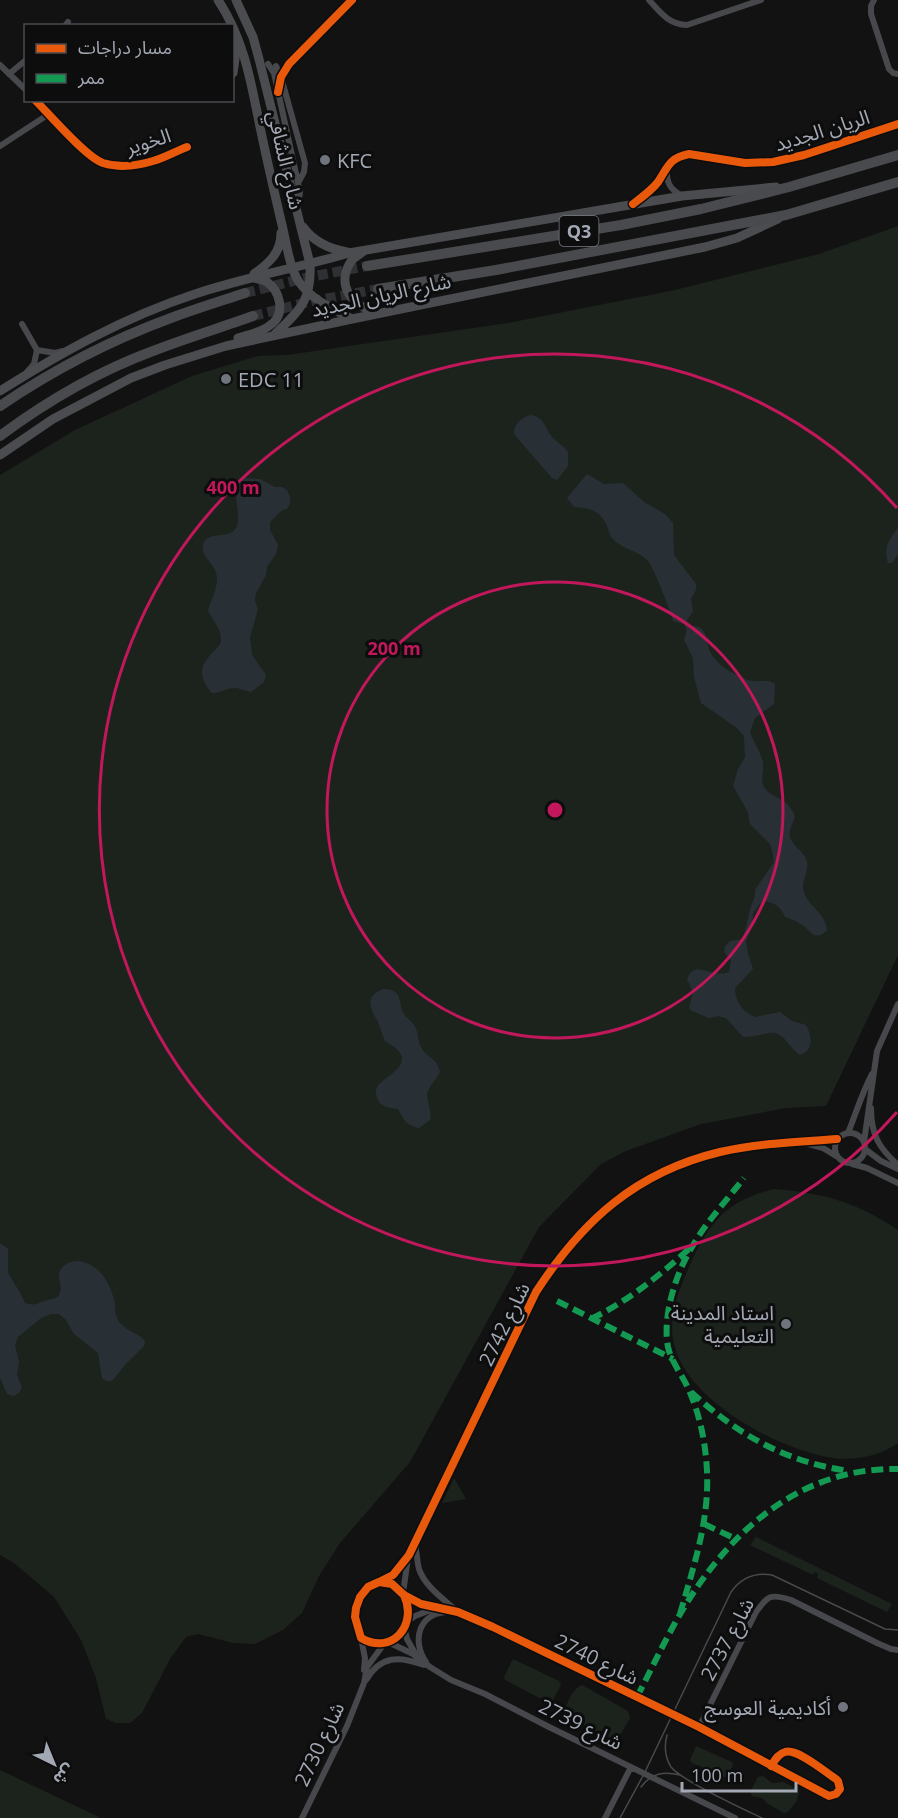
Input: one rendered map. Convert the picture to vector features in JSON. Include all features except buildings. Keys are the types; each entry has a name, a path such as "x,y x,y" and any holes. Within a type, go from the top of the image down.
{"highway":[{"name":"شارع الريان الجديد","path":"367,266 621,225 701,209 789,187 898,155"},
{"name":"شارع الريان الجديد","path":"378,289 496,270 786,215 898,182"},
{"path":"0,406 54,372 105,345 171,318 245,293"},
{"path":"0,436 46,405 96,376 151,351 253,316"}],"main road":[{"name":"شارع الشافي","path":"219,0 231,24"},
{"name":"شارع الشافي","path":"236,0 264,62 269,105 310,264 308,293"},
{"name":"شارع الشافي","path":"234,32 248,70 297,280 308,293 352,319"},
{"path":"234,48 234,66"},
{"name":"شارع الريان الجديد","path":"0,391 90,337 149,311 249,277 349,253 633,204 682,196 789,187"},
{"name":"شارع الريان الجديد","path":"0,455 53,419 131,378 226,346 705,247 737,238 786,215"},
{"path":"249,277 266,265 276,254 280,243 281,218"},
{"path":"301,225 321,244 349,253"},
{"path":"366,250 353,259 345,273 346,288 354,302 367,310 383,312"},
{"path":"226,346 234,339 265,329 279,315 280,307 275,290 266,282 249,277"},
{"path":"274,335 301,307 308,293"}],"street":[{"path":"278,92 281,77 289,64 352,0"},
{"path":"649,0 664,16 676,24 687,25 746,2 761,0"},
{"path":"874,0 871,14 889,69 898,74"},
{"path":"9,74 24,62"},
{"path":"264,62 276,66 289,64"},
{"path":"264,62 274,73 298,184 300,196 296,204"},
{"path":"0,65 24,88"},
{"path":"276,66 304,163 303,175 298,184"},
{"name":"الخوير","path":"37,102 88,153 102,163 124,167 146,163 187,147"},
{"path":"0,146 49,114"},
{"name":"الريان الجديد","path":"668,165 675,159 689,154 745,163 773,162 804,155 898,124"},
{"path":"668,165 669,185 682,196"},
{"path":"633,204 657,184 668,165"},
{"path":"22,324 37,350 34,364 23,377"},
{"path":"37,350 55,353 73,348"},
{"path":"898,1004 877,1051 873,1070 871,1116 882,1150 898,1167"},
{"path":"873,1070 848,1133 837,1139 836,1156 840,1161 867,1168 898,1182"},
{"path":"852,1163 861,1159 872,1095"},
{"path":"848,1133 857,1135 881,1161 898,1167"},
{"name":"شارع 2742","path":"379,1582 393,1575 415,1544 536,1292 574,1240 600,1214 634,1187 689,1160 765,1144 837,1139"},
{"name":"شارع 2742","path":"801,1142 836,1156"},
{"path":"415,1544 419,1570 424,1578 433,1590 458,1612"},
{"name":"شارع 2742","path":"404,1594 409,1555"},
{"path":"405,1625 408,1608 404,1594 393,1584 379,1582 368,1587 360,1597 355,1617 361,1638 370,1643 386,1643 397,1638 405,1625 415,1616 437,1608"},
{"name":"شارع 2740","path":"404,1594 421,1604 458,1612 493,1627 699,1727 771,1766 829,1796 839,1792 838,1781 798,1753 790,1751 782,1753 771,1766"},
{"name":"شارع 2737","path":"699,1727 756,1612 766,1598 776,1595 790,1600 876,1643 898,1650"},
{"path":"430,1667 418,1648 420,1628 427,1619 437,1614 458,1612"},
{"name":"شارع 2739","path":"405,1625 407,1639 416,1656"},
{"name":"شارع 2730","path":"361,1638 365,1658 364,1683"},
{"name":"شارع 2730","path":"302,1818 347,1726 364,1683 367,1667 386,1643"},
{"name":"شارع 2739","path":"386,1643 416,1656 451,1680 485,1694 549,1728 735,1818"},
{"path":"364,1683 370,1673 387,1660 398,1658 430,1667"},
{"path":"605,1818 631,1767"}],"shaded area":[{"path":"898,226 898,955 826,1106 786,1108 701,1124 626,1151 601,1164 539,1227 410,1462 340,1543 319,1576 302,1613 283,1630 255,1644 233,1643 198,1634 186,1637 170,1659 142,1713 130,1723 116,1723 106,1719 96,1678 81,1640 54,1597 14,1563 0,1555 0,475 75,430 192,376 258,356 287,355 508,323 675,290 819,254"},
{"path":"530,415 541,420 553,438 568,452 568,466 557,480 552,478 514,434 519,422"},
{"path":"587,474 604,484 623,483 644,502 665,514 673,523 674,555 696,584 696,590 691,599 693,611 687,624 703,630 710,652 725,668 749,680 775,684 774,704 755,718 750,732 762,760 764,787 784,801 795,816 790,828 791,840 807,862 803,891 821,915 827,930 819,936 812,934 803,925 785,917 777,906 763,900 753,913 752,926 746,941 753,969 735,988 735,993 740,1005 755,1017 780,1012 792,1021 806,1025 810,1034 810,1046 805,1053 800,1055 778,1034 743,1037 726,1018 718,1016 709,1018 689,1008 693,993 687,979 690,973 699,969 716,973 729,972 731,960 724,952 725,946 730,941 742,939 755,890 774,862 773,854 770,844 750,824 748,812 733,786 738,769 745,757 744,736 737,728 701,703 694,677 693,658 684,640 687,630 684,624 673,621 648,561 613,539 598,513 590,509 574,507 567,498"},
{"path":"244,478 260,479 275,487 282,487 287,490 290,497 287,509 282,510 270,522 270,530 278,545 276,554 267,567 266,575 256,593 255,601 258,609 250,637 252,655 266,675 264,682 251,692 234,688 212,693 204,682 202,672 208,657 220,644 221,637 208,610 217,575 205,555 203,545 209,537 230,533 237,526 236,493 239,482"},
{"path":"898,528 898,554 892,563 888,563 886,552 888,544"},
{"path":"383,989 394,991 397,994 404,1014 417,1031 423,1051 439,1067 440,1072 427,1094 430,1120 419,1128 406,1122 398,1109 382,1105 376,1093 381,1082 398,1069 402,1057 397,1049 385,1041 371,1008 373,996"},
{"name":"استاد المدينة التعليمية","path":"774,1189 839,1200 868,1212 898,1230 898,1443 891,1448 858,1458 841,1459 811,1453 786,1444 761,1433 713,1401 694,1382 680,1361 673,1339 673,1318 681,1286 701,1243 708,1231 725,1212 746,1198"},
{"path":"0,1243 8,1249 8,1273 25,1303 36,1304 58,1296 61,1287 59,1272 71,1262 86,1263 104,1276 111,1290 119,1322 145,1341 144,1346 112,1381 102,1378 98,1353 74,1334 66,1320 59,1314 51,1314 41,1318 18,1337 15,1345 19,1362 17,1375 22,1387 14,1396 7,1394 0,1378"},
{"path":"454,1478 466,1499 442,1503"},
{"path":"756,1537 892,1604 887,1612 817,1578 818,1574 815,1572 813,1575 750,1545"},
{"path":"513,1659 559,1681 561,1685 552,1702 549,1703 505,1680 504,1677"},
{"path":"582,1685 628,1711 630,1718 618,1739 611,1740 566,1716 570,1698"},
{"path":"696,1746 732,1762 733,1765 727,1777 692,1763 690,1760"},
{"path":"0,1770 101,1818 0,1818"},
{"path":"763,1776 772,1783 783,1782 797,1789 799,1793 796,1802 788,1812 784,1813 762,1798 752,1796 750,1792 758,1777"}],"tunnel":[{"path":"245,293 367,266"},
{"path":"253,316 308,302 378,289"}],"tram line":[{"path":"620,1818 644,1774 731,1592 739,1583 754,1575 772,1575 885,1629 898,1630"},
{"path":"667,1735 666,1755 671,1767 677,1773 762,1818"},
{"path":"641,1787 658,1774 680,1775"}],"marked path":[{"path":"680,1614 701,1537 707,1499 707,1479 704,1440 698,1414 688,1388 669,1352 667,1322 672,1295 686,1257 710,1220 744,1178"},
{"path":"591,1319 643,1287 689,1249"},
{"path":"557,1301 673,1359"},
{"path":"691,1392 726,1421 763,1444 804,1461 849,1471"},
{"path":"637,1697 673,1626 698,1586 719,1558 743,1533 769,1511 798,1493 829,1480 862,1471 898,1469"},
{"path":"704,1524 736,1539"}],"cycle path":[{"path":"278,92 281,77 289,64 352,0"},
{"path":"37,102 87,153 109,165 141,164 187,147"},
{"path":"633,204 656,185 670,164 682,156 689,154 745,163 773,162 804,155 898,124"},
{"path":"379,1582 393,1575 409,1555 536,1292 572,1243 592,1222 637,1186 662,1172 690,1161 720,1152 749,1147 837,1139"},
{"path":"404,1595 408,1617 405,1627 399,1634 383,1643 372,1643 361,1638 355,1617 360,1597 368,1587 379,1582 392,1584 404,1595 421,1604 458,1612 493,1627 699,1727 829,1796 836,1794 840,1789 836,1779 811,1761 796,1754 785,1752 775,1759 774,1762 772,1764 771,1766"}],"place":[{"name":"KFC","path":"325,160"},
{"name":"EDC 11","path":"226,379"},
{"name":"استاد المدينة التعليمية","path":"786,1324"},
{"name":"أكاديمية العوسج","path":"843,1707"}]}
